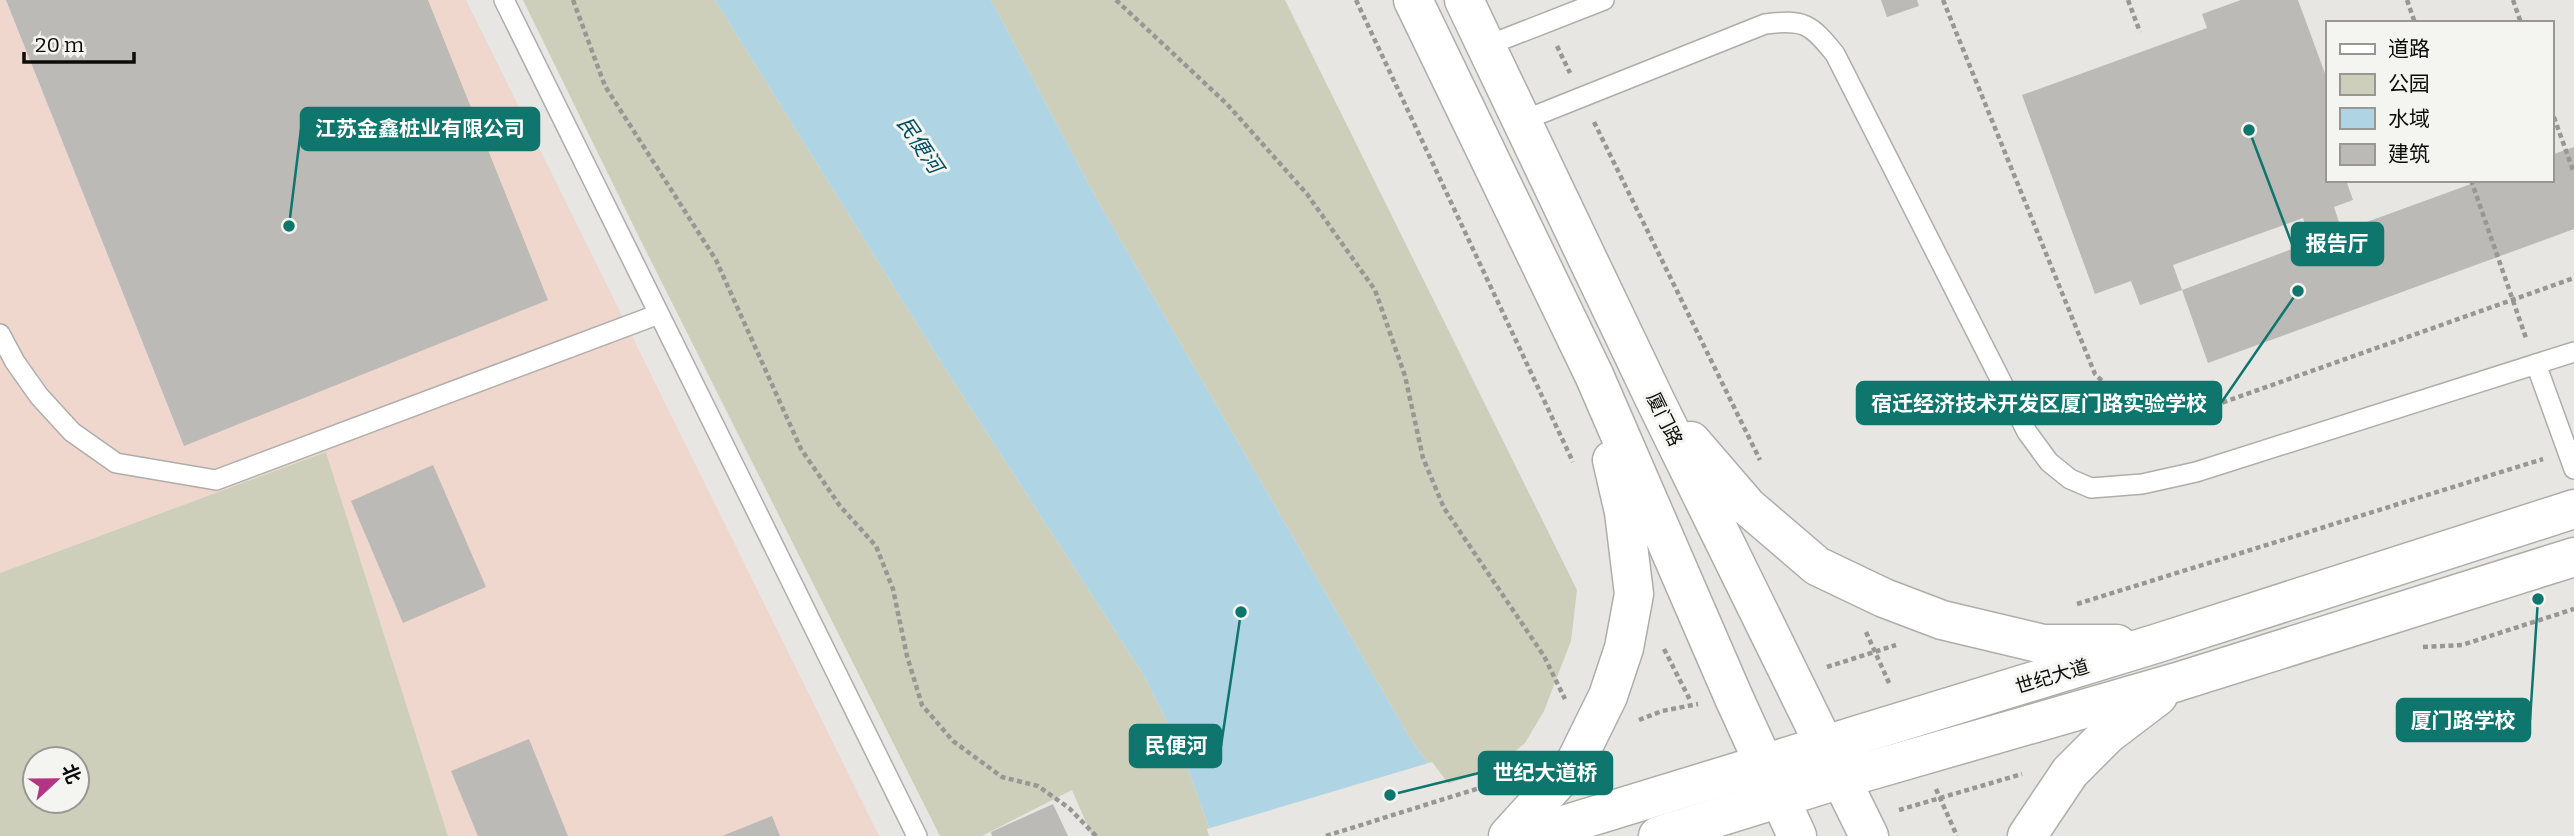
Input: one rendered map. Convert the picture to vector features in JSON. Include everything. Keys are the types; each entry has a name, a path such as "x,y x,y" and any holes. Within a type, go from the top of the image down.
{"street":[{"path":"1413,0 1594,375 1797,836"},
{"name":"厦门路","path":"1464,0 1654,398 1869,836"},
{"path":"1508,836 1576,761 1612,684 1624,648 1634,594 1624,512 1594,375"},
{"path":"1654,398 1747,506 1817,566 1884,598 1942,621 2043,644 2158,643"},
{"name":"世纪大道","path":"1528,836 2158,643 2574,509"},
{"name":"世纪大道","path":"1658,836 1779,797 2178,682 2574,557"},
{"path":"2027,836 2070,772 2094,747 2178,682"}],"lane":[{"path":"504,0 917,836"},
{"path":"1486,46 1604,0"},
{"path":"1522,121 1765,24 1791,21 1816,30 1835,54 2027,432 2049,462 2070,479 2091,488 2141,484 2196,472 2574,352"},
{"path":"0,334 15,362 39,396 72,432 116,463 216,480 659,314"},
{"path":"2536,364 2574,469"}],"path":[{"path":"573,0 605,86 716,260 801,449 840,506 876,546 894,589 907,656 922,705 953,741 1002,777 1038,786 1069,807 1096,836"},
{"path":"1116,0 1245,124 1307,194 1375,290 1405,376 1423,458 1444,508 1544,656 1585,741"},
{"path":"1356,0 1575,467"},
{"path":"1944,0 2095,374 2117,396 2143,409 2189,412 2210,407 2574,278"},
{"path":"2128,0 2140,33"},
{"path":"2407,0 2414,21"},
{"path":"2513,0 2520,21"},
{"path":"1545,21 1764,468"},
{"path":"2553,114 2574,173"},
{"path":"2471,182 2536,364"},
{"path":"1634,594 1698,717"},
{"path":"1326,836 1454,797"}],"shaded area":[{"path":"0,0 466,0 879,836 448,836 326,452 0,573"}],"green space":[{"path":"523,0 715,0 934,351 1145,677 1182,752 1212,836 1092,836 1072,790 982,836 940,836"},
{"path":"991,0 1285,0 1577,590 1571,641 1544,711 1525,743 1494,769 1444,785 1411,740 1096,198"},
{"path":"326,452 448,836 0,836 0,573"}],"water":[{"path":"715,0 991,0 1096,198 1411,740 1444,785 1212,836 1182,752 1145,677 934,351"}],"pier":[{"path":"1432,762 1448,783 1461,836 1209,836 1207,829"}],"building":[{"path":"6,0 428,0 548,300 184,446"},
{"path":"1881,0 1917,0 1919,6 1887,17"},
{"path":"2241,0 2298,0 2326,76 2326,182 2347,182 2353,200 2334,207 2342,231 2477,182 2553,182 2553,154 2574,147 2574,229 2208,363 2182,290 2140,305 2131,281 2095,294 2022,95 2207,28 2202,14","holes":["2303,218 2311,242 2182,290 2173,265"]},
{"path":"433,465 486,587 403,623 351,501"},
{"path":"529,739 568,836 478,836 451,771"},
{"path":"1053,804 1068,836 992,836 991,832"},
{"path":"772,816 780,836 722,836"}],"place":[{"name":"报告厅","path":"2249,130"},
{"name":"江苏金鑫桩业有限公司","path":"289,226"},
{"name":"宿迁经济技术开发区厦门路实验学校","path":"2298,291"},
{"name":"厦门路学校","path":"2538,599"},
{"name":"民便河","path":"1241,612"},
{"name":"世纪大道桥","path":"1390,795"}]}
